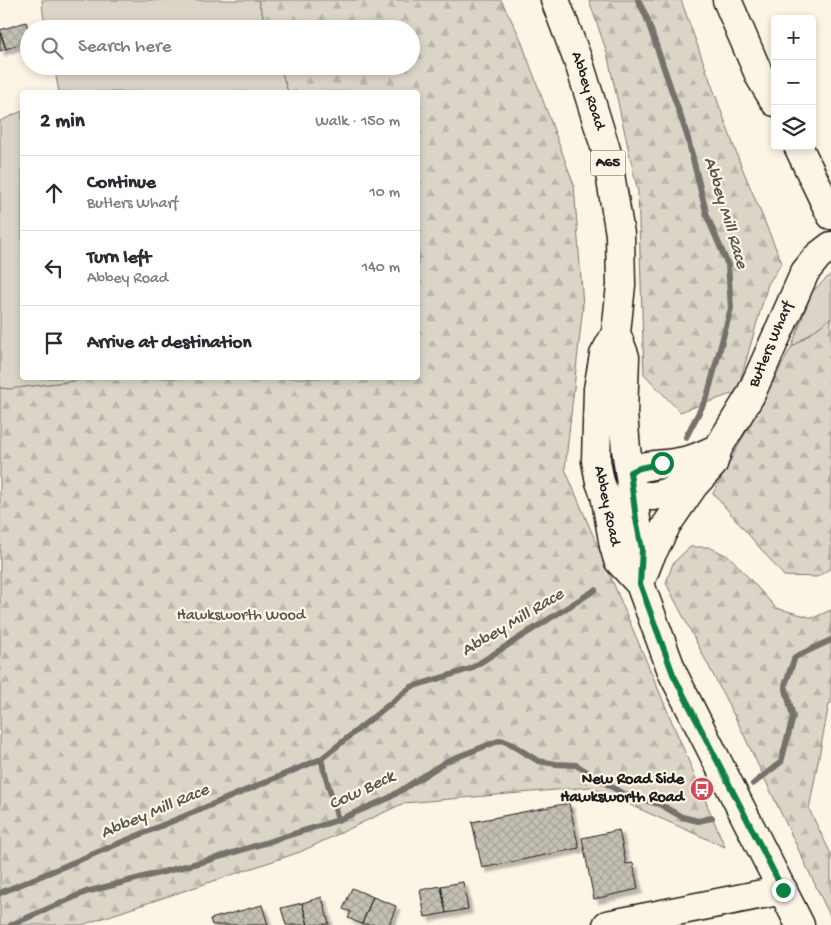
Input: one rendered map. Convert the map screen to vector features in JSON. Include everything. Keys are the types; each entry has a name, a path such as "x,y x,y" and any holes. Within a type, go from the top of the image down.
{"main road":[{"name":"Abbey Road","path":"555,0 580,66 606,150 620,234 621,285 616,333 604,355 598,389 616,484"},
{"path":"727,0 760,77 771,95"},
{"path":"800,150 831,215"},
{"name":"Butlers Wharf","path":"640,584 659,537 694,485 713,464 718,448 750,396 805,272 818,256 831,246"},
{"name":"Abbey Road","path":"616,333 625,357 623,414 616,484 618,560 640,584 673,674 783,890"},
{"path":"623,414 631,441 657,463"},
{"path":"616,484 640,468 657,463 671,463 692,459 718,448"},
{"path":"616,484 654,496 694,485"},
{"path":"607,925 783,890"},
{"name":"A65","path":"783,890 800,925"}],"green space":[{"path":"42,0 258,0 264,20 44,20"},
{"name":"Hawksworth Wood","path":"258,0 501,0 519,35 574,185 583,306 565,469 725,847 590,787 404,803 300,852 82,925 0,925 0,388 9,389 82,380 420,380 420,90 287,90 283,75 420,75 420,20 264,20"},
{"path":"589,0 681,0 740,163 782,263 768,284 737,392 680,412 644,374 638,192 607,53"},
{"path":"56,75 283,75 287,90 59,90"},
{"path":"20,112 20,380 82,380 9,389 0,388 0,121"},
{"path":"831,274 831,318 791,348 812,292"},
{"path":"831,318 831,568 817,577 784,576 713,493 791,348"},
{"path":"690,547 709,547 730,557 776,608 813,618 831,610 831,703 829,704 809,809 831,854 831,918 740,727 666,583 673,563"}],"building":[{"path":"20,24 20,44 6,49 0,30"},
{"path":"0,33 6,49 0,51"},
{"path":"569,803 579,848 482,868 472,822"},
{"path":"619,830 626,864 633,863 638,889 594,899 582,838"},
{"path":"463,882 468,909 446,913 441,886"},
{"path":"441,886 446,913 425,917 420,890"},
{"path":"352,888 373,897 362,924 348,918 351,912 343,909"},
{"path":"322,897 329,924 308,925 302,903"},
{"path":"373,897 396,906 389,925 362,924"},
{"path":"302,903 308,925 286,925 281,908"},
{"path":"262,905 268,925 212,925 210,919"}],"waterway":[{"name":"Abbey Mill Race","path":"638,0 646,16 687,135 707,216 728,265 731,308 707,397 686,437"},
{"name":"Abbey Mill Race","path":"0,893 321,759 411,687 470,669 595,590"},
{"name":"Cow Beck","path":"753,784 781,762 793,717 785,685 795,657 831,640"},
{"name":"Cow Beck","path":"11,925 86,892 213,859 338,820 389,798 447,761 501,740 538,761 576,765 625,795 659,804 682,817 698,821 712,818"},
{"name":"Abbey Mill Race","path":"321,759 338,820"}],"place":[{"name":"New Road Side Hawksworth Road","path":"702,789"}],"route":[{"path":"662,463 630,472 642,549 640,584 673,674 783,890"}]}
